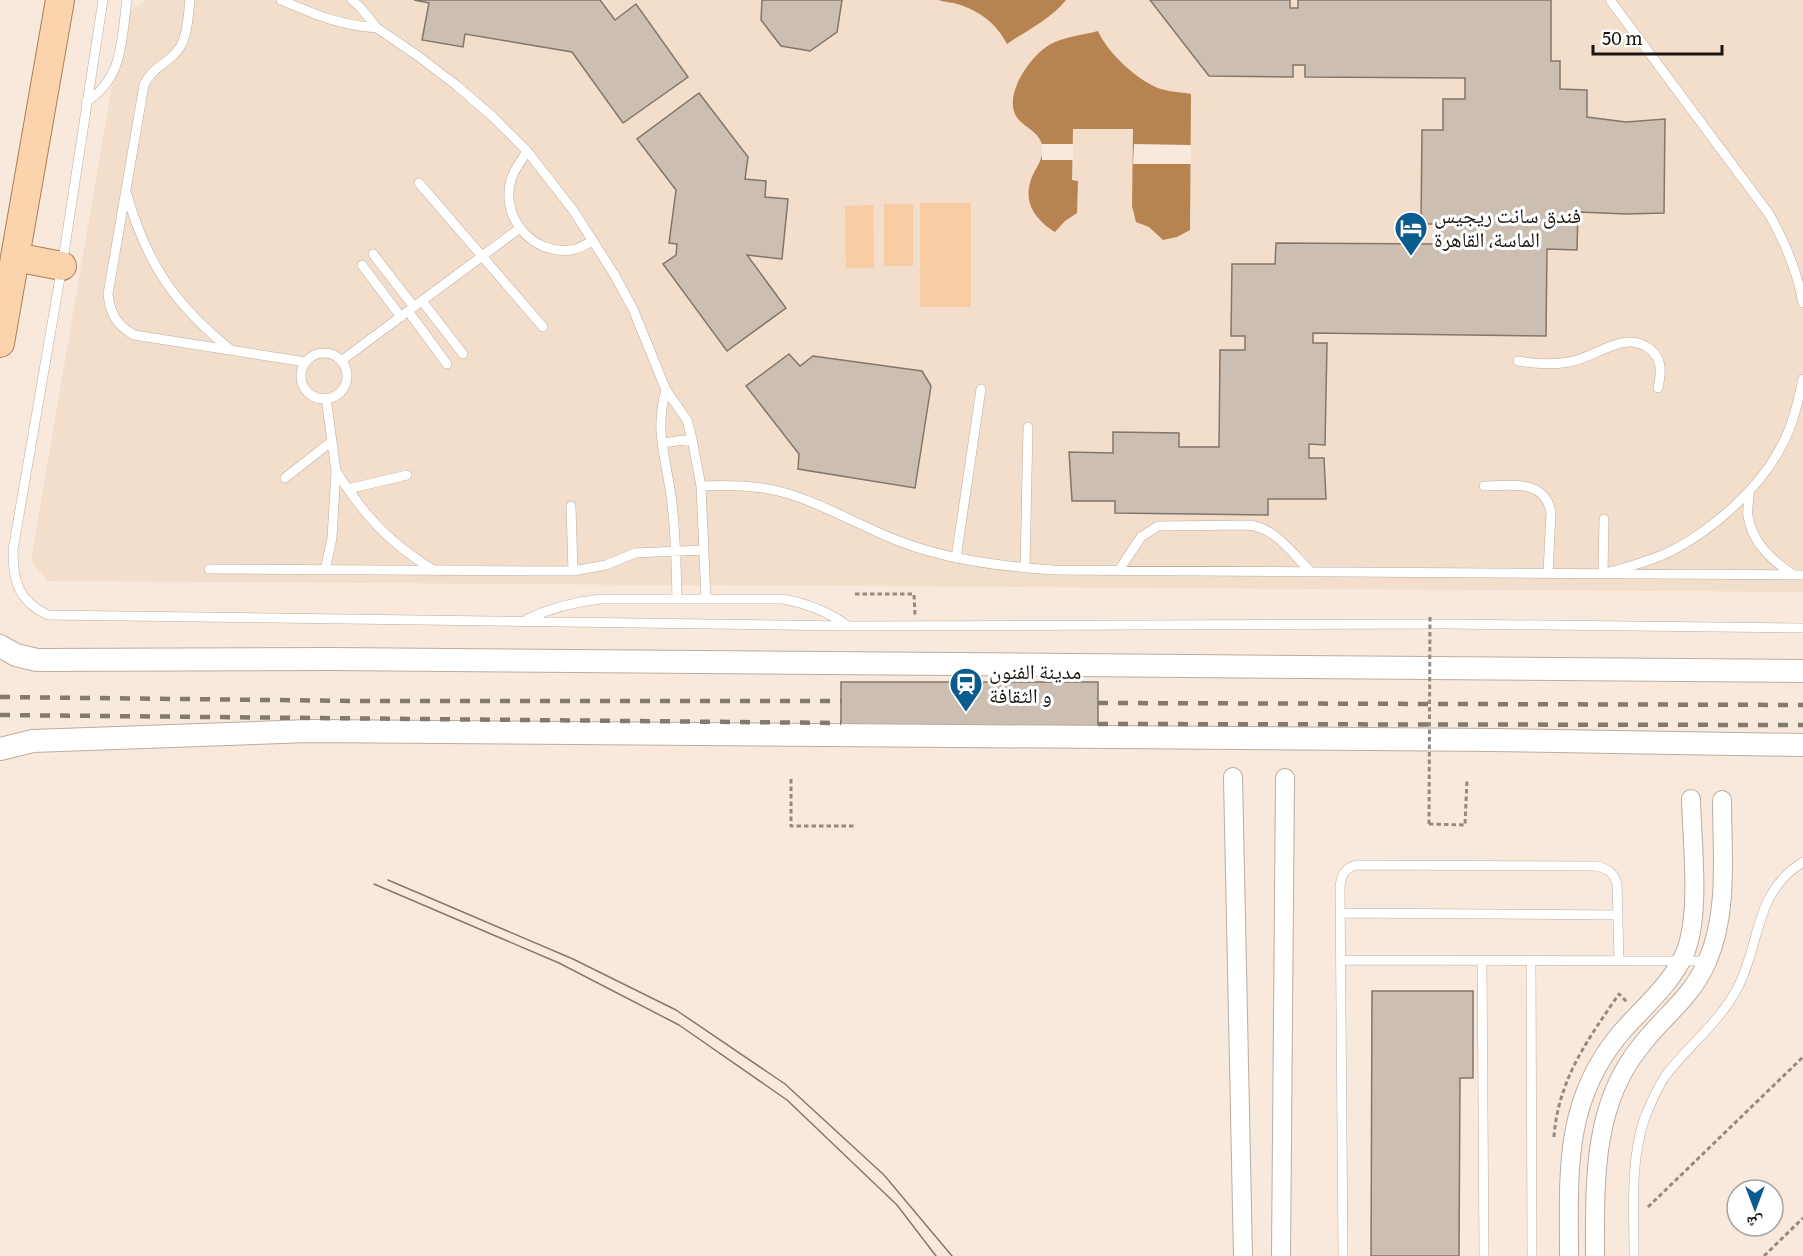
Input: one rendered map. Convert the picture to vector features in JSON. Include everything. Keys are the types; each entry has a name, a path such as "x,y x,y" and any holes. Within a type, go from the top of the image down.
{"main road":[{"path":"0,343 60,0"},
{"path":"15,257 62,266"}],"street":[{"path":"0,646 16,655 37,660 344,660 1803,671"},
{"path":"0,749 33,741 309,731 1494,740 1803,745"},
{"path":"1233,777 1243,1256"},
{"path":"1281,1256 1285,778"},
{"path":"1569,1256 1569,1169 1572,1135 1580,1105 1588,1085 1613,1043 1665,983 1680,961 1692,928 1694,905 1691,799"},
{"path":"1595,1256 1595,1177 1599,1145 1608,1107 1622,1073 1640,1046 1696,986 1717,935 1722,878 1722,800"}],"lane":[{"path":"103,0 62,266 13,550 13,570 17,586 34,609 48,615 848,626 1447,624 1803,628"},
{"path":"86,102 108,84 114,72 127,0"},
{"path":"190,0 185,36 180,47 172,57 154,69 144,85 108,294 109,307 114,319 134,335 306,362"},
{"path":"281,0 327,20 377,28"},
{"path":"304,10 308,0"},
{"path":"352,0 362,8 377,28 456,85 527,151 573,210 614,274 633,309 666,390 687,420 701,486 706,599"},
{"path":"1610,0 1769,214 1794,264 1803,303"},
{"path":"527,151 516,169 509,194 513,218 520,228 530,239 543,247 558,250 573,250 593,241"},
{"path":"419,183 543,327"},
{"path":"126,193 135,224 148,254 164,281 198,322 231,350"},
{"path":"341,361 520,228"},
{"path":"374,254 408,312 447,364"},
{"path":"362,265 408,312"},
{"path":"422,301 463,354"},
{"path":"1518,361 1552,364 1570,362 1587,358 1620,342 1632,341 1644,344 1654,352 1660,363 1658,388"},
{"path":"326,353 333,354 341,361 347,372 345,386 340,392 327,398 312,395 301,376 306,362 318,354 326,353"},
{"path":"1604,574 1673,550 1706,530 1749,493 1782,446 1796,411 1803,379"},
{"path":"956,558 981,389"},
{"path":"666,390 660,408 659,426 671,497 677,599"},
{"path":"326,570 332,538 336,471 327,398"},
{"path":"1025,568 1028,427"},
{"path":"662,443 692,439"},
{"path":"285,478 333,441"},
{"path":"336,471 369,519 389,539 434,570"},
{"path":"348,489 407,475"},
{"path":"701,486 746,485 782,492 816,503 897,541 956,558 1025,568 1798,575"},
{"path":"1484,486 1527,486 1544,495 1551,512 1548,573"},
{"path":"1749,493 1748,518 1757,541 1773,560 1798,575"},
{"path":"572,506 573,571"},
{"path":"1604,519 1604,574"},
{"path":"1119,570 1141,537 1158,526 1248,525 1262,527 1274,534 1310,571"},
{"path":"209,569 573,571 599,567 635,553 704,550"},
{"path":"523,621 573,602 600,599 783,599 807,603 828,612 848,626"},
{"path":"1634,1256 1634,1171 1638,1143 1653,1097 1665,1076 1725,1010 1747,967 1768,898 1782,877 1803,862"},
{"path":"1343,1256 1340,913 1342,874 1347,868 1356,865 1595,866 1607,868 1614,874 1617,884 1619,960"},
{"path":"1340,913 1618,915"},
{"path":"1341,960 1708,961"},
{"path":"1482,960 1484,1256"},
{"path":"1531,960 1532,1256"}],"path":[{"path":"855,594 914,594 915,626"},
{"path":"1430,614 1429,824 1465,825 1467,780"},
{"path":"790,779 790,826 855,826"},
{"path":"1648,1207 1803,1057"},
{"path":"1764,1256 1803,1218"}],"shaded area":[{"path":"146,0 1803,0 1803,592 47,581 31,560 124,15"},
{"path":"939,0 1066,0 1046,19 1007,44 998,30 980,14 955,3"},
{"path":"1098,31 1115,56 1141,79 1162,89 1191,94 1190,230 1177,237 1163,240 1149,227 1136,222 1132,206 1133,129 1073,129 1072,180 1078,181 1077,213 1055,232 1043,223 1031,205 1030,183 1042,156 1042,145 1037,136 1015,114 1013,105 1017,85 1021,75 1035,57 1049,45"},
{"path":"920,203 971,203 971,307 920,307"},
{"path":"884,204 913,204 913,266 884,266"},
{"path":"873,205 874,268 846,268 845,206"}],"pier":[{"path":"1042,144 1073,144 1073,160 1042,160"},
{"path":"1134,144 1191,145 1191,164 1133,164"}],"building":[{"path":"414,0 600,0 615,20 636,4 688,77 623,123 572,52 465,34 463,47 422,40 429,3"},
{"path":"762,0 842,0 837,32 810,51 781,46 761,20"},
{"name":"فندق سانت ريجيس الماسة، القاهرة","path":"1150,0 1290,0 1290,8 1298,8 1298,0 1551,0 1551,61 1560,61 1560,89 1587,90 1587,117 1626,122 1665,119 1664,213 1578,212 1577,250 1547,249 1546,336 1313,333 1313,343 1327,343 1325,445 1309,444 1309,458 1324,458 1326,499 1268,499 1268,515 1115,513 1115,501 1072,501 1069,452 1113,453 1113,432 1179,433 1179,447 1219,447 1220,350 1245,350 1245,336 1231,336 1232,264 1275,264 1276,243 1441,244 1441,224 1421,224 1422,130 1443,130 1443,99 1465,99 1465,78 1305,77 1305,65 1293,65 1293,77 1209,76"},
{"path":"699,93 748,157 745,179 766,181 765,197 788,199 782,259 747,255 786,308 727,351 663,264 676,255 677,244 669,243 676,190 637,139"},
{"path":"789,354 800,366 813,356 922,371 931,386 915,488 798,469 799,454 746,386"},
{"path":"841,682 1098,682 1098,733 841,732"},
{"path":"1372,991 1473,991 1473,1078 1460,1078 1459,1256 1371,1256"}],"tram line":[{"path":"388,880 573,959 676,1010 785,1084 884,1175 952,1256"},
{"path":"374,884 559,963 679,1025 787,1100 897,1205 936,1256"}],"railway":[{"path":"0,697 359,701 841,701"},
{"path":"1098,703 1803,705"},
{"path":"0,715 841,723"},
{"path":"1098,724 1803,725"}],"place":[{"name":"فندق سانت ريجيس الماسة، القاهرة","path":"1411,257"},
{"name":"مدينة الفنون و الثقافة","path":"966,713"}]}
